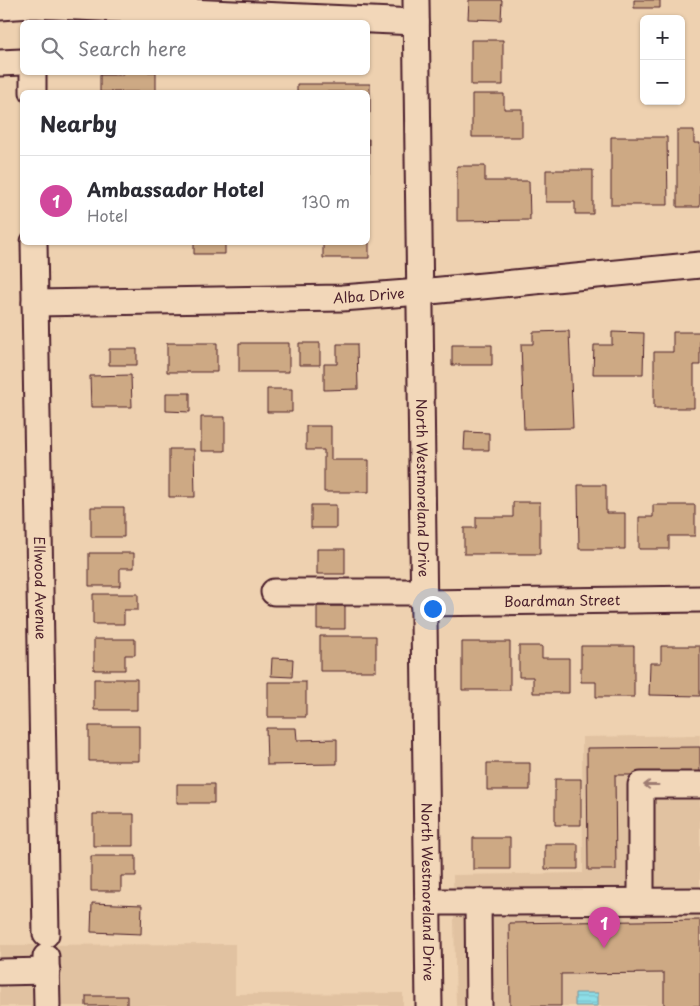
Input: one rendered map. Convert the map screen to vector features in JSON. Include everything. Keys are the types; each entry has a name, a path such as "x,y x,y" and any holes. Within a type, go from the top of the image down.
{"street":[{"path":"0,7 32,9 180,6 416,11"},
{"name":"North Westmoreland Drive","path":"416,11 429,1006"},
{"path":"0,63 20,62"},
{"path":"32,75 33,90"},
{"name":"Ellwood Avenue","path":"34,245 47,1006"},
{"name":"Alba Drive","path":"35,303 342,298 700,265"},
{"name":"Boardman Street","path":"274,592 423,598 700,599"},
{"path":"642,901 642,785 700,785"},
{"path":"428,902 700,901"},
{"path":"478,902 479,1006"},
{"path":"0,972 46,954"}],"shaded area":[{"path":"700,735 700,1006 456,1006 453,875 583,873 582,737"},
{"path":"235,944 235,994 403,993 403,1006 0,1006 0,945"}],"water":[{"path":"575,993 598,993 598,1006 575,1006"}],"building":[{"path":"469,0 502,0 501,20 468,19"},
{"path":"634,0 660,0 660,8 634,8"},
{"path":"471,40 503,40 503,85 471,85"},
{"path":"100,75 156,75 156,90 100,90"},
{"path":"297,84 370,84 370,90 297,90"},
{"path":"472,94 504,94 504,109 522,109 522,137 472,137"},
{"path":"677,130 694,130 694,143 700,143 700,207 677,207"},
{"path":"611,137 667,137 668,205 611,205"},
{"path":"457,166 485,166 485,181 529,181 530,220 457,221"},
{"path":"546,170 593,170 593,214 575,214 575,202 546,202"},
{"path":"194,245 225,245 225,254 194,254"},
{"path":"323,245 369,245 369,258 323,258"},
{"path":"569,331 573,428 524,429 521,344 533,344 533,332"},
{"path":"612,332 644,333 643,374 593,374 594,345 612,345"},
{"path":"673,332 700,332 700,365 694,365 694,408 654,408 654,352 673,352"},
{"path":"167,343 217,343 217,372 167,372"},
{"path":"239,343 289,343 289,372 239,372"},
{"path":"299,343 320,343 320,365 299,365"},
{"path":"337,344 357,344 358,389 324,390 324,364 337,364"},
{"path":"452,345 492,345 492,365 452,365"},
{"path":"109,349 137,349 137,365 109,365"},
{"path":"131,375 132,407 91,407 90,376"},
{"path":"267,389 292,389 292,412 267,412"},
{"path":"166,393 190,393 190,412 166,411"},
{"path":"201,417 225,417 225,451 201,451"},
{"path":"306,426 331,426 331,460 369,460 369,492 324,492 324,450 306,450"},
{"path":"465,432 489,433 489,450 464,450"},
{"path":"169,449 194,449 195,497 169,497"},
{"path":"578,485 606,485 606,513 625,513 625,549 579,549"},
{"path":"513,502 540,502 540,554 464,554 464,528 476,528 476,517 513,517"},
{"path":"311,505 336,505 336,528 311,528"},
{"path":"653,505 695,505 695,536 669,536 669,549 639,549 639,517 653,517"},
{"path":"91,507 124,507 124,537 91,537"},
{"path":"317,549 345,549 345,574 317,574"},
{"path":"89,553 134,553 134,568 120,568 120,586 89,586"},
{"path":"93,594 138,594 138,610 124,610 124,624 93,624"},
{"path":"317,606 345,606 345,629 317,629"},
{"path":"320,636 376,636 376,671 320,671"},
{"path":"94,639 135,639 135,655 125,655 125,670 94,670"},
{"path":"462,642 510,642 510,690 462,690"},
{"path":"519,646 542,646 542,658 569,658 569,693 533,693 533,677 519,677"},
{"path":"581,646 634,646 634,697 596,697 596,682 581,682"},
{"path":"661,646 700,646 700,696 649,695 650,663 661,663"},
{"path":"272,658 293,659 292,677 271,676"},
{"path":"94,679 137,679 137,710 94,710"},
{"path":"268,682 306,682 306,717 268,717"},
{"path":"89,726 139,726 139,761 89,761"},
{"path":"266,728 296,728 297,740 337,739 337,764 267,765"},
{"path":"700,747 700,775 615,775 616,870 588,870 587,748"},
{"path":"487,763 530,763 530,790 487,790"},
{"path":"555,779 581,779 581,825 555,825"},
{"path":"177,784 214,784 214,803 177,803"},
{"path":"93,814 134,814 134,846 93,846"},
{"path":"473,838 510,838 510,869 473,869"},
{"path":"545,844 578,844 578,869 545,869"},
{"path":"91,856 136,856 136,876 121,876 121,891 91,891"},
{"path":"92,903 142,905 141,934 91,932"},
{"path":"700,920 700,1006 664,1006 664,973 561,974 561,1006 510,1006 509,923"},
{"path":"86,996 127,996 127,1006 86,1006"}],"place":[{"name":"Ambassador Hotel","path":"604,948"}]}
